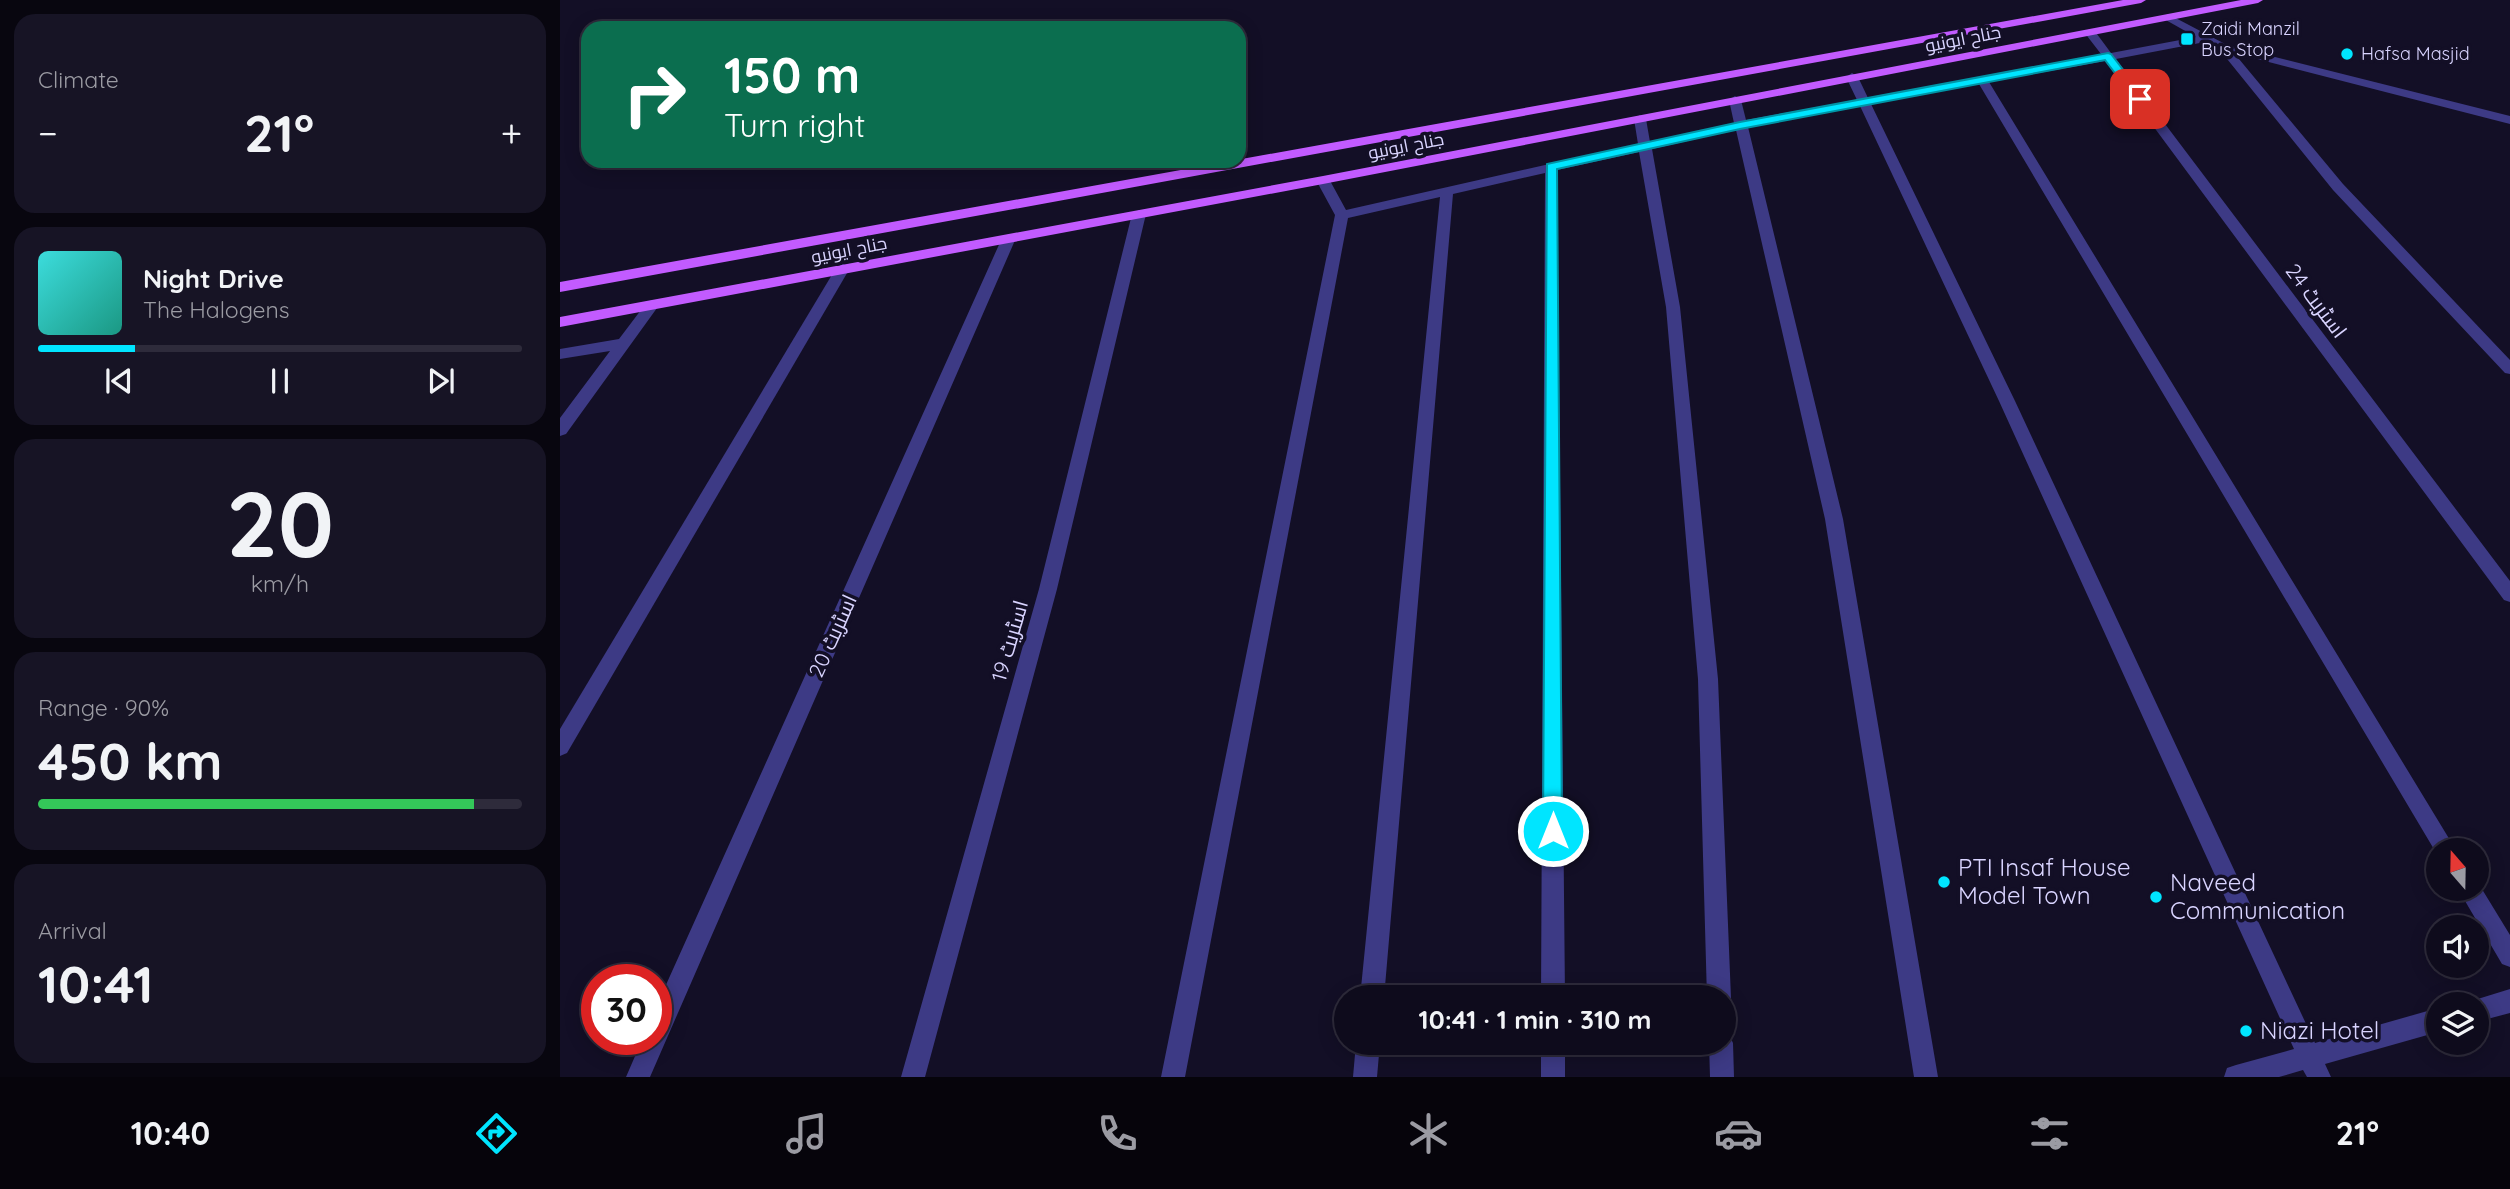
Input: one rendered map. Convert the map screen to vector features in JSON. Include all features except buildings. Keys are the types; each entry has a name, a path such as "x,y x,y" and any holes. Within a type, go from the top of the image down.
{"main road":[{"name":"جناح ایونیو","path":"1246,163 2141,0"},
{"name":"جناح ایونیو","path":"560,323 1324,180 2258,0"},
{"path":"1801,63 1822,83"},
{"name":"جناح ایونیو","path":"560,287 1219,168"}],"street":[{"path":"2168,17 2223,47 2510,120"},
{"name":"اسٹریٹ 24","path":"2090,32 2510,595"},
{"path":"1342,215 1740,125 2208,38"},
{"path":"2223,47 2338,187 2510,369"},
{"path":"1852,77 2013,414 2319,1077"},
{"path":"1982,80 2439,838"},
{"path":"1735,100 1834,519 1926,1077"},
{"path":"1640,119 1673,307 1708,679 1719,985"},
{"path":"1551,167 1553,985"},
{"path":"1173,1077 1342,215 1324,180"},
{"path":"1373,985 1447,190"},
{"name":"اسٹریٹ 19","path":"913,1077 1048,589 1139,214"},
{"name":"اسٹریٹ 20","path":"672,999 1009,238"},
{"path":"560,747 843,268"},
{"path":"560,430 652,305"},
{"path":"560,354 625,342"},
{"path":"2476,901 2510,956"},
{"path":"2489,1007 2510,1001"},
{"path":"2236,1077 2426,1023"},
{"name":"اسٹریٹ 20","path":"638,1077 647,1055"},
{"path":"1365,1077 1367,1055"},
{"path":"1553,1055 1553,1077"},
{"path":"1721,1055 1722,1077"}],"place":[{"name":"Zaidi Manzil Bus Stop","path":"2187,39"},
{"name":"Hafsa Masjid","path":"2347,54"},
{"name":"PTI Insaf House Model Town","path":"1944,882"},
{"name":"Naveed Communication","path":"2156,897"},
{"name":"Niazi Hotel","path":"2246,1031"}],"route":[{"path":"1553,831 1551,167 1740,125 2108,56 2140,99"}]}
